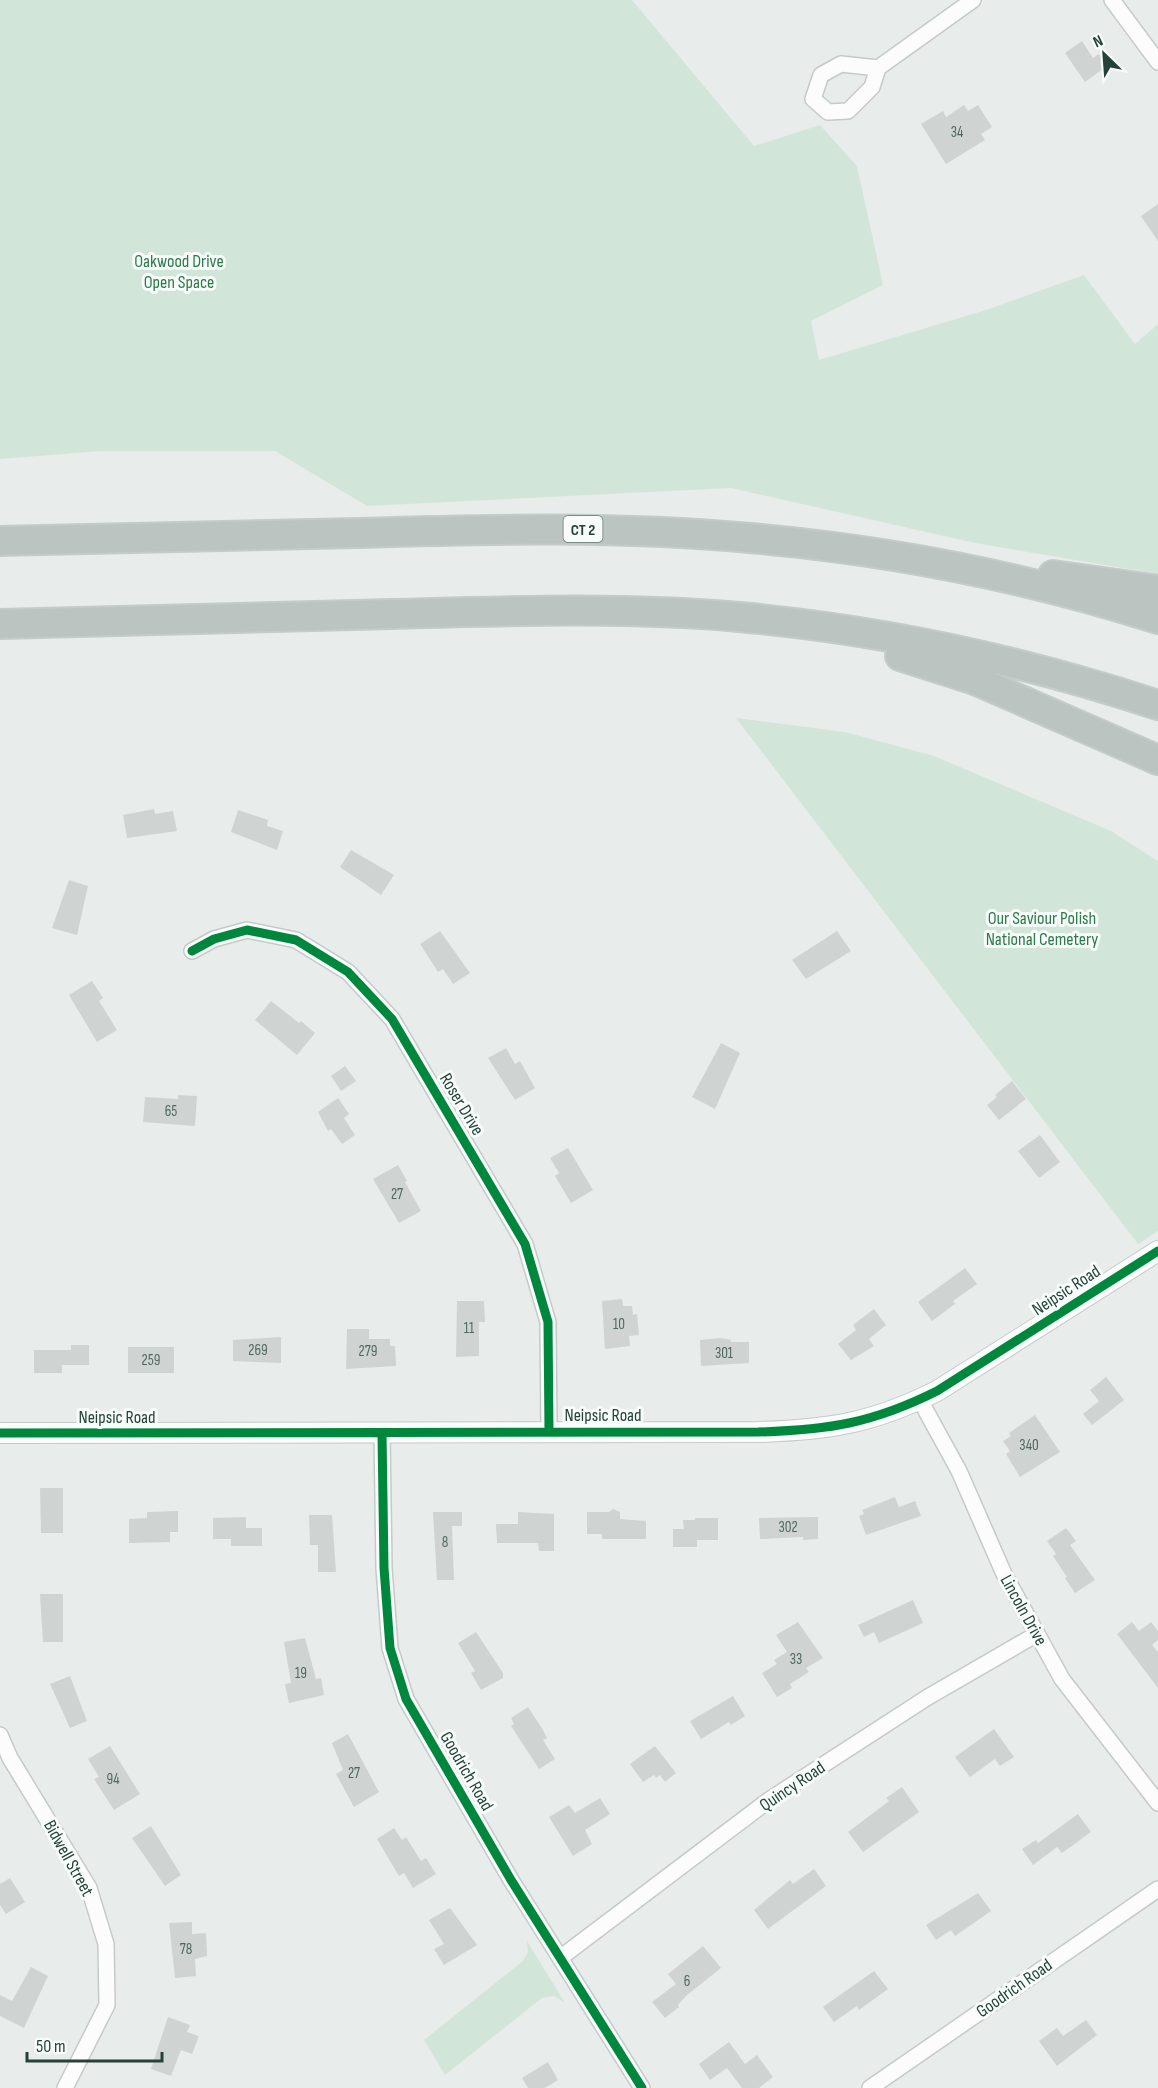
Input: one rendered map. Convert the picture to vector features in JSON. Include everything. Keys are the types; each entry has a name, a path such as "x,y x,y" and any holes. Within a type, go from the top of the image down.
{"highway":[{"name":"CT 2","path":"0,541 461,530 633,531 795,542 957,568 1063,592 1158,619"},
{"path":"957,568 1083,578 1158,590"},
{"path":"0,624 590,611 738,617 832,628 991,657 1158,705"},
{"path":"832,628 860,645 936,666 986,684 1158,760"}],"street":[{"path":"878,68 973,0"},
{"path":"1112,0 1158,62"},
{"name":"Roser Drive","path":"192,951 214,939 247,930 296,940 348,972 392,1019 525,1244 548,1322 549,1431"},
{"name":"Neipsic Road","path":"0,1433 816,1430 848,1425 920,1400 1158,1251"},
{"name":"Lincoln Drive","path":"920,1400 959,1471 1004,1574 1062,1679 1158,1803"},
{"name":"Goodrich Road","path":"382,1433 384,1568 390,1648 406,1699 511,1880 642,2088"},
{"name":"Quincy Road","path":"560,1958 770,1800 928,1697 1037,1634"},
{"name":"Bidwell Street","path":"0,1735 10,1758 89,1888 106,1944 107,2005 65,2088"},
{"name":"Goodrich Road","path":"870,2088 1158,1888"}],"green space":[{"name":"Oakwood Drive Open Space","path":"0,0 632,0 754,146 820,125 857,166 883,285 811,321 819,360 986,310 1084,275 1135,344 1158,324 1158,574 975,543 731,488 367,506 275,451 101,451 0,459"},
{"name":"Our Saviour Polish National Cemetery","path":"736,718 845,732 934,756 1111,831 1158,861 1158,1231 1138,1244"},
{"path":"527,1941 565,2003 554,1996 542,1998 445,2075 424,2040 523,1961 528,1952"}],"building":[{"path":"1082,41 1093,58 1099,54 1107,66 1085,82 1065,53"},
{"path":"964,105 968,111 978,105 992,127 981,134 985,140 946,164 921,124 943,111 946,117"},
{"path":"1158,204 1158,241 1141,216"},
{"path":"154,809 155,814 173,811 177,831 127,838 123,815"},
{"path":"238,810 268,820 267,826 283,831 277,850 231,832"},
{"path":"351,850 394,875 381,895 340,867"},
{"path":"69,880 88,886 77,935 52,928"},
{"path":"440,931 470,973 453,984 443,969 438,972 420,944"},
{"path":"837,931 851,951 806,979 792,960"},
{"path":"92,981 103,998 99,1001 117,1030 97,1042 69,995"},
{"path":"271,1001 315,1033 297,1055 255,1020"},
{"path":"721,1043 740,1053 715,1109 692,1097"},
{"path":"506,1048 515,1064 520,1061 535,1088 515,1100 488,1058"},
{"path":"345,1066 356,1081 341,1091 331,1076"},
{"path":"1012,1081 1026,1099 999,1120 987,1105"},
{"path":"178,1095 197,1096 195,1126 143,1122 145,1097 178,1099"},
{"path":"338,1098 349,1114 344,1118 355,1135 342,1144 331,1129 328,1131 318,1112"},
{"path":"1040,1135 1060,1162 1039,1178 1018,1151"},
{"path":"568,1148 593,1190 571,1203 555,1176 559,1173 550,1158"},
{"path":"398,1165 421,1211 399,1223 373,1179"},
{"path":"965,1268 977,1284 953,1301 955,1304 932,1321 918,1302"},
{"path":"622,1299 623,1306 632,1306 633,1315 637,1314 639,1335 629,1336 630,1346 605,1349 602,1301"},
{"path":"457,1301 484,1301 485,1322 479,1322 479,1356 456,1357"},
{"path":"874,1309 886,1325 869,1339 874,1346 851,1360 838,1344 856,1330 853,1325"},
{"path":"347,1329 369,1329 369,1339 390,1339 390,1346 395,1346 396,1366 346,1369"},
{"path":"281,1337 281,1363 233,1361 233,1340"},
{"path":"721,1338 731,1340 731,1342 749,1342 749,1363 701,1366 700,1340"},
{"path":"71,1345 89,1345 89,1365 62,1365 62,1373 34,1373 34,1350 71,1350"},
{"path":"128,1347 174,1347 174,1373 128,1373"},
{"path":"1106,1377 1124,1400 1092,1425 1083,1414 1099,1401 1090,1390"},
{"path":"1035,1415 1060,1452 1020,1477 1006,1454 1010,1451 1003,1441 1011,1436 1009,1433"},
{"path":"40,1488 63,1488 63,1533 41,1533"},
{"path":"895,1497 899,1507 915,1501 921,1516 866,1535 859,1516 864,1514 862,1510"},
{"path":"613,1509 620,1512 620,1519 646,1521 646,1539 602,1539 602,1534 587,1534 587,1512 609,1512"},
{"path":"178,1511 178,1532 170,1532 170,1542 129,1543 129,1519 147,1518 147,1512"},
{"path":"433,1512 462,1512 462,1526 452,1526 454,1580 437,1580"},
{"path":"518,1512 554,1514 554,1551 539,1551 538,1543 497,1543 496,1524 518,1524"},
{"path":"309,1515 332,1515 336,1572 318,1572 318,1545 310,1545"},
{"path":"246,1517 246,1528 262,1528 262,1546 231,1546 231,1539 213,1539 213,1518"},
{"path":"818,1517 818,1539 803,1540 803,1537 760,1539 759,1518"},
{"path":"695,1518 718,1518 718,1540 697,1540 697,1547 673,1547 673,1529 684,1529 683,1520 695,1520"},
{"path":"1066,1528 1076,1541 1070,1545 1095,1580 1075,1593 1053,1556 1056,1554 1047,1541"},
{"path":"40,1594 63,1594 63,1642 43,1642"},
{"path":"913,1600 923,1623 879,1643 874,1632 864,1637 858,1625"},
{"path":"798,1622 823,1658 806,1668 809,1672 790,1684 792,1688 777,1697 762,1673 777,1664 774,1660 787,1652 776,1635"},
{"path":"1132,1622 1139,1631 1151,1622 1158,1631 1158,1640 1152,1645 1158,1652 1158,1688 1117,1634"},
{"path":"476,1632 503,1673 503,1678 481,1690 471,1673 475,1671 458,1643"},
{"path":"305,1638 316,1679 321,1678 324,1695 289,1703 285,1684 291,1683 284,1642"},
{"path":"70,1676 87,1721 70,1728 50,1684"},
{"path":"733,1696 745,1716 731,1725 729,1722 701,1739 690,1721"},
{"path":"528,1707 543,1730 547,1738 543,1740 555,1759 539,1769 511,1726 514,1724 511,1718"},
{"path":"994,1729 1014,1757 1000,1766 995,1759 970,1777 955,1757"},
{"path":"348,1734 379,1792 354,1807 336,1774 343,1770 332,1743"},
{"path":"110,1746 140,1794 114,1810 94,1779 99,1777 88,1759"},
{"path":"655,1746 676,1773 665,1782 660,1775 656,1778 654,1775 643,1782 630,1764"},
{"path":"902,1787 919,1812 863,1852 848,1832 889,1801 886,1798"},
{"path":"600,1798 610,1814 585,1830 592,1844 573,1856 549,1817 569,1805 575,1813"},
{"path":"1078,1814 1091,1832 1062,1853 1057,1847 1033,1865 1022,1849 1036,1840 1038,1843"},
{"path":"151,1826 181,1875 165,1886 132,1838"},
{"path":"394,1828 402,1840 406,1837 421,1861 426,1858 436,1874 413,1888 404,1873 399,1876 377,1839"},
{"path":"814,1869 826,1886 768,1929 754,1910 790,1880 793,1884"},
{"path":"10,1878 25,1902 6,1914 0,1905 0,1884"},
{"path":"978,1893 991,1911 955,1936 951,1930 936,1940 926,1925"},
{"path":"450,1908 477,1945 444,1965 434,1949 444,1944 429,1920"},
{"path":"192,1922 192,1934 206,1933 207,1956 195,1959 196,1976 175,1978 169,1923"},
{"path":"703,1946 721,1968 686,1996 678,2005 679,2007 665,2018 652,2002 676,1984 668,1974"},
{"path":"31,1967 48,1976 24,2028 0,2016 0,1995 12,2001"},
{"path":"874,1971 888,1989 859,2010 857,2006 834,2022 823,2007"},
{"path":"168,2017 190,2025 187,2032 199,2036 192,2054 181,2050 171,2076 151,2069"},
{"path":"1086,2020 1097,2035 1057,2066 1039,2041 1057,2028 1063,2036"},
{"path":"729,2042 745,2064 757,2055 773,2077 759,2088 742,2088 727,2068 710,2080 699,2064"},
{"path":"548,2062 558,2080 545,2088 528,2088 522,2078"}],"cycle path":[{"path":"192,951 214,939 247,930 296,940 348,972 392,1019 525,1244 548,1322 549,1431"},
{"path":"0,1433 758,1432 829,1427 871,1418 937,1391 1158,1251"},
{"path":"382,1433 384,1568 390,1648 406,1699 511,1880 642,2088"}]}
